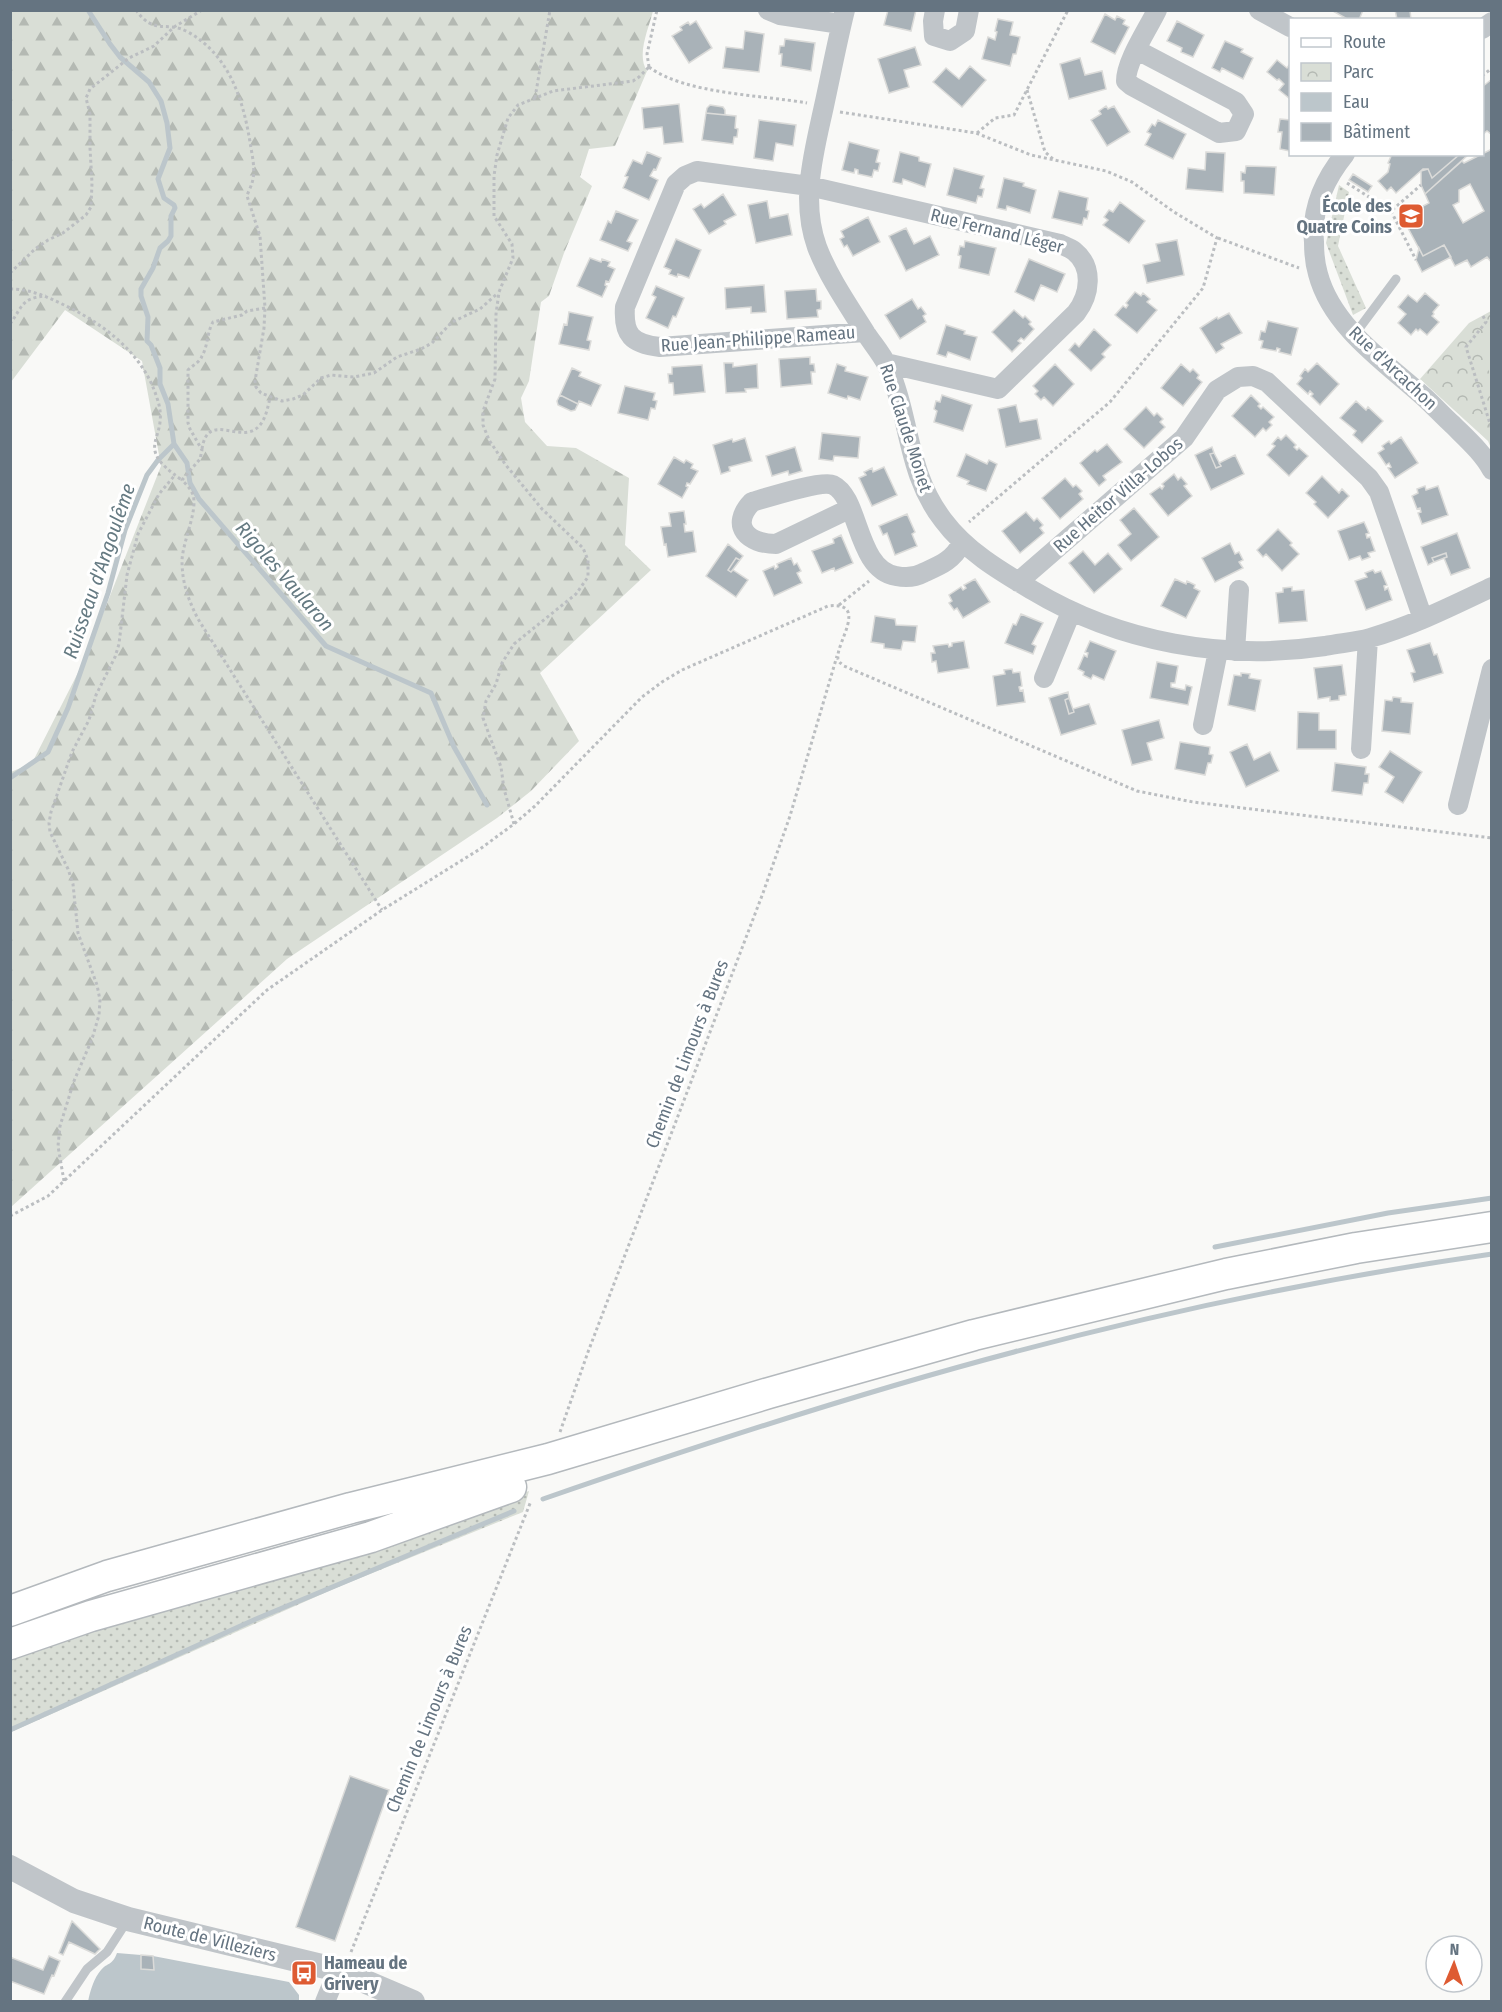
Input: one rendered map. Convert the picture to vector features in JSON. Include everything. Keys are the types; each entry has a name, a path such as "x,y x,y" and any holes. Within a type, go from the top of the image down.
{"main road":[{"path":"10,1644 91,1616 371,1537 545,1467 673,1423 867,1365 1078,1308 1226,1274 1345,1250 1491,1227"},
{"path":"10,1611 107,1576 351,1508 545,1467"}],"street":[{"path":"768,10 780,15 843,17"},
{"path":"935,10 934,36 950,41 964,32 969,10"},
{"path":"1137,50 1236,102 1244,114 1236,131 1220,133 1126,81 1126,74 1137,50 1157,10"},
{"path":"1258,10 1289,26"},
{"name":"Rue Claude Monet","path":"843,17 809,186 811,224 817,247 865,332 886,363 896,389 911,457 920,482 942,519 962,543 1018,582 1071,612 1141,637 1227,651 1276,651 1368,639 1423,619 1491,587"},
{"name":"Rue d'Arcachon","path":"1343,156 1322,188 1316,210 1313,232 1318,275 1338,314 1355,334 1375,355 1426,398 1478,450 1491,470"},
{"name":"Rue Jean-Philippe Rameau","path":"809,186 712,172 698,171 685,176 676,184 625,307 624,322 628,334 636,341 660,347 865,332"},
{"name":"Rue Fernand Léger","path":"809,186 1060,244 1073,250 1088,274 1084,303 998,389 886,363"},
{"name":"Rue Heitor Villa-Lobos","path":"1018,582 1184,438 1217,390 1238,377 1253,376 1267,382 1369,477 1379,492 1423,619"},
{"path":"849,508 776,544 764,544 752,540 744,531 741,520 744,510 752,502 818,485 831,484 843,492 870,556 879,568 892,576 906,578 919,576 955,556 962,543"},
{"path":"1203,725 1227,651 1239,590"},
{"path":"1044,678 1071,612"},
{"path":"1361,749 1368,639"},
{"path":"1458,806 1491,679"},
{"name":"Route de Villeziers","path":"10,1867 74,1901 128,1919 338,1970 413,2001"},
{"path":"325,2001 338,1970"}],"lane":[{"path":"1355,334 1396,279"},
{"path":"65,2001 87,1969 107,1952 128,1919"}],"path":[{"path":"136,10 141,18 156,27 174,27 190,33 205,43 236,86 243,106 254,173 246,196 260,237 265,308 255,381 261,393 270,398 293,399 303,395 321,378 331,375 354,377 374,373 397,357 432,343 452,322 480,309 499,292"},
{"path":"10,273 34,249 63,233 86,215 91,207 90,114 86,98 90,89 129,58 154,46 174,27 202,10"},
{"path":"535,98 550,10"},
{"path":"657,10 647,54 649,67 662,77 705,89 773,97 824,106 848,114 976,133 1030,155 1106,171 1132,182 1174,212 1217,238 1318,275"},
{"path":"976,133 995,118 1014,115 1068,10"},
{"path":"514,824 504,789 501,767 483,718 486,700 496,684 502,663 514,644 576,594 588,577 588,560 583,548 542,510 506,464 489,440 483,425 483,411 495,380 496,314 499,292 513,258 512,244 494,216 494,176 497,154 508,118 518,105 553,91 633,81 649,67"},
{"path":"1027,90 1045,152 1054,161"},
{"path":"1330,173 1391,211 1416,260"},
{"path":"1391,211 1421,185"},
{"path":"962,543 967,524 1110,402 1203,288 1217,238"},
{"path":"10,289 27,290 46,296 101,325 124,345 151,382 160,410 161,423 154,440 154,453 158,460 182,480 193,493 195,504 183,546 182,576 186,595 198,619 382,910"},
{"path":"10,324 26,300 46,296"},
{"path":"202,450 188,423 188,370 204,354 210,326 213,322 265,308"},
{"path":"1483,316 1486,322 1466,347 1491,430"},
{"path":"182,480 200,459 205,436 209,432 214,430 242,432 256,428 261,424 270,398"},
{"path":"64,1180 58,1146 60,1126 74,1081 92,1039 99,1015 100,1000 97,985 78,933 73,884 50,832 49,824 72,752 89,720 96,695 119,644 127,575 135,542 159,494 175,475"},
{"path":"10,1216 48,1196 267,990 382,910 480,849 514,824 535,806 624,714 662,682 682,670 828,606 838,606 860,590 879,568"},
{"name":"Chemin de Limours à Bures","path":"338,1970 348,1960 556,1442 767,882 790,816 816,721 849,623 847,612 838,606"},
{"path":"838,654 838,660 844,666 1137,791 1193,802 1491,838"}],"green space":[{"path":"11,10 653,11 643,49 644,65 647,71 615,146 589,149 580,177 592,186 549,296 541,302 529,381 521,398 525,422 547,446 576,448 629,478 625,545 651,570 540,673 579,741 531,791 497,818 287,959 11,1207 11,772 32,763 86,657 161,466 142,361 65,310 11,382"},
{"path":"1339,185 1349,192 1338,246 1366,308 1353,315 1326,243"},
{"path":"1491,311 1491,448 1488,441 1420,379 1469,323"},
{"path":"1491,331 1491,376 1475,338"},
{"path":"529,1491 523,1512 338,1587 11,1732 11,1655 470,1513"}],"water":[{"path":"117,1953 141,1955 142,1969 154,1969 153,1956 289,1982 299,1995 299,2001 88,2002 96,1977"}],"building":[{"path":"888,10 916,10 911,31 884,25"},
{"path":"1331,10 1363,10 1360,18 1345,18"},
{"path":"1395,10 1410,10 1411,18 1397,18"},
{"path":"1105,14 1115,20 1117,16 1125,20 1123,24 1129,27 1115,54 1091,42"},
{"path":"998,19 1013,22 1010,35 1020,37 1010,66 982,59 988,37 995,40"},
{"path":"696,21 712,48 689,63 672,36 682,30 680,27 688,22 690,25"},
{"path":"1177,21 1204,35 1193,57 1181,52 1182,48 1167,41"},
{"path":"745,31 764,34 759,72 723,68 726,47 743,49"},
{"path":"785,39 815,43 811,71 781,66 780,46 784,46"},
{"path":"1225,41 1243,49 1241,52 1253,58 1243,79 1222,68 1220,72 1212,68"},
{"path":"915,47 921,65 904,70 909,87 889,93 878,59"},
{"path":"1080,58 1085,75 1102,71 1106,89 1069,99 1060,64"},
{"path":"1277,60 1287,68 1289,65 1289,98 1279,90 1284,84 1267,72"},
{"path":"970,66 986,80 962,107 933,82 946,68 959,79"},
{"path":"1492,79 1492,135 1487,131 1484,133 1484,85"},
{"path":"679,104 683,142 664,144 662,127 644,129 642,108"},
{"path":"710,105 723,107 725,115 706,113"},
{"path":"1106,106 1108,109 1114,106 1130,132 1107,146 1091,120 1101,114 1099,111"},
{"path":"706,113 736,116 735,128 738,129 733,144 702,140"},
{"path":"1280,119 1289,120 1289,151 1280,149 1282,132 1278,132"},
{"path":"759,120 796,125 793,146 776,143 773,161 754,158"},
{"path":"1158,120 1186,134 1173,159 1145,145 1151,134 1147,132 1152,124 1155,126"},
{"path":"849,142 879,150 876,162 880,163 878,171 874,170 872,177 858,174 858,170 855,169 854,173 842,170"},
{"path":"1492,149 1492,263 1487,257 1471,267 1467,260 1455,266 1444,245 1423,256 1408,228 1414,225 1408,214 1429,203 1425,194 1462,161 1464,163 1478,156 1484,156 1484,153","holes":["1470,184 1484,211 1463,223 1453,205 1459,202 1459,190"]},
{"path":"647,152 661,158 656,170 654,169 650,176 658,180 649,200 623,188 628,177 625,176 633,160 642,164"},
{"path":"900,152 919,157 919,161 931,164 925,187 903,179 902,184 893,182"},
{"path":"1206,152 1225,153 1223,192 1186,189 1188,168 1205,170"},
{"path":"1391,156 1458,156 1432,178 1428,169 1423,169 1396,193 1391,187 1387,191 1378,181 1388,172 1390,164 1388,163"},
{"path":"1458,156 1467,156 1425,194 1421,185 1421,171 1428,169 1432,178"},
{"path":"1246,166 1276,167 1274,195 1244,193 1241,172 1245,173"},
{"path":"954,168 984,176 980,188 984,189 982,197 978,196 976,203 947,195"},
{"path":"1353,174 1372,186 1368,192 1349,180"},
{"path":"1004,178 1024,183 1023,186 1036,190 1030,213 1007,206 1006,210 997,208"},
{"path":"1059,191 1088,198 1086,210 1089,211 1082,225 1052,218"},
{"path":"723,194 736,215 724,221 726,224 709,234 693,209 701,204 704,208"},
{"path":"767,201 770,218 788,214 792,235 756,243 748,205"},
{"path":"1120,202 1145,221 1129,243 1103,225 1108,220 1104,217 1109,210 1113,212"},
{"path":"616,211 638,220 627,241 632,243 628,251 600,240 608,221 611,223"},
{"path":"868,217 880,242 853,256 847,245 844,247 840,239 844,237 841,231"},
{"path":"906,228 914,244 930,236 939,255 906,271 889,236"},
{"path":"676,239 701,250 689,278 669,274 671,270 664,267"},
{"path":"1177,240 1184,275 1147,283 1143,265 1160,261 1156,244"},
{"path":"965,241 996,248 989,275 959,268 960,246 964,247"},
{"path":"1444,245 1451,257 1422,272 1416,260 1419,248 1423,256"},
{"path":"590,258 610,262 608,266 615,269 609,282 606,281 607,286 602,297 577,286"},
{"path":"1029,259 1065,274 1057,292 1041,285 1034,301 1015,292"},
{"path":"764,285 766,312 751,313 751,307 726,309 725,288"},
{"path":"656,286 684,298 676,317 673,316 668,328 646,318 656,297 652,295"},
{"path":"816,289 817,301 821,301 821,309 817,310 818,317 787,319 785,291"},
{"path":"1135,292 1141,296 1143,293 1150,299 1147,302 1157,310 1137,333 1115,315 1123,306 1126,308 1128,305 1126,303"},
{"path":"1425,293 1439,305 1432,316 1439,322 1427,335 1420,329 1418,331 1416,329 1411,335 1398,323 1406,314 1398,307 1408,295 1417,302"},
{"path":"912,299 918,309 921,307 926,314 923,316 926,322 900,339 885,315"},
{"path":"1014,310 1023,318 1025,316 1034,329 1024,340 1021,338 1018,341 1021,343 1012,352 992,332"},
{"path":"569,312 593,317 587,340 591,341 589,350 559,344 564,324 567,325"},
{"path":"1229,313 1242,333 1221,344 1224,348 1216,353 1200,328 1217,317 1218,319"},
{"path":"1268,321 1298,328 1291,355 1279,352 1280,349 1277,348 1276,351 1261,348 1263,341 1259,340 1261,331 1265,332"},
{"path":"946,325 965,331 964,334 977,337 970,360 948,352 946,357 937,354"},
{"path":"1094,329 1111,345 1102,354 1105,357 1091,371 1069,350 1075,343 1079,347"},
{"path":"810,357 810,364 814,364 815,372 811,372 812,384 781,387 779,359"},
{"path":"724,363 733,363 733,367 757,364 758,388 745,389 746,392 726,393"},
{"path":"1317,363 1339,384 1320,405 1311,396 1313,394 1310,391 1308,394 1297,384 1305,369 1308,372"},
{"path":"837,364 846,367 845,371 868,377 860,400 848,396 847,399 828,393"},
{"path":"1055,364 1074,384 1053,406 1044,397 1041,400 1035,394 1038,391 1033,386"},
{"path":"1181,364 1190,372 1193,369 1199,375 1197,378 1202,382 1183,406 1161,388"},
{"path":"702,365 705,392 674,395 673,383 669,383 668,374 672,374 672,367"},
{"path":"572,368 581,372 579,376 601,385 591,406 579,401 578,404 560,395"},
{"path":"625,386 655,393 653,400 657,401 655,409 651,408 648,420 618,413"},
{"path":"560,395 578,404 575,410 571,411 558,405"},
{"path":"942,395 972,405 963,431 934,422 937,411 934,409 936,401 940,402"},
{"path":"1251,395 1260,404 1258,406 1261,409 1263,407 1274,417 1269,422 1272,425 1266,431 1263,428 1255,437 1232,416"},
{"path":"1356,401 1366,410 1368,407 1383,421 1362,443 1353,435 1356,431 1340,418"},
{"path":"1016,405 1020,422 1037,419 1041,439 1006,447 998,409"},
{"path":"1146,407 1154,416 1157,413 1163,419 1160,422 1165,427 1144,448 1124,429"},
{"path":"822,433 860,437 858,458 834,456 833,461 819,459"},
{"path":"1286,435 1296,445 1294,447 1297,450 1299,448 1308,456 1289,476 1267,455 1275,446 1272,444 1278,437 1281,440"},
{"path":"1401,437 1418,463 1395,478 1388,468 1391,467 1389,463 1386,465 1378,453 1389,441 1391,444"},
{"path":"745,438 752,461 729,467 730,471 721,474 713,445 732,439 733,442"},
{"path":"1107,444 1122,462 1103,476 1106,480 1099,486 1080,463 1095,450 1097,452"},
{"path":"795,447 802,471 789,475 788,471 772,476 766,456"},
{"path":"1212,447 1214,453 1210,454 1216,468 1221,466 1219,463 1235,455 1244,474 1211,490 1195,455"},
{"path":"1214,453 1221,466 1216,468 1210,454"},
{"path":"966,454 987,464 989,460 997,464 986,491 967,484 969,481 957,476"},
{"path":"674,457 684,463 686,460 693,464 691,468 698,471 690,484 687,483 688,487 682,498 658,484"},
{"path":"884,467 897,495 872,506 859,478 866,475 864,472 872,468 873,472"},
{"path":"1174,474 1178,480 1181,477 1187,484 1184,486 1192,496 1168,516 1150,494 1160,487 1162,489 1164,486 1162,484"},
{"path":"1322,476 1339,493 1342,489 1349,496 1328,518 1306,493"},
{"path":"1065,478 1073,487 1076,485 1082,491 1079,494 1083,499 1060,519 1042,498"},
{"path":"1425,486 1426,490 1438,486 1448,515 1422,524 1418,513 1421,512 1420,508 1417,509 1412,496 1418,493 1417,489"},
{"path":"1134,508 1159,537 1131,561 1118,545 1131,534 1120,520"},
{"path":"684,511 685,532 693,531 696,552 668,557 661,527 671,526 669,513"},
{"path":"1026,512 1034,521 1037,518 1043,525 1040,528 1044,533 1020,553 1002,531"},
{"path":"907,514 915,532 912,534 917,546 895,555 887,533 883,535 879,526"},
{"path":"1364,522 1369,533 1366,534 1367,538 1370,537 1375,551 1368,553 1370,557 1362,560 1360,556 1349,560 1338,531"},
{"path":"1278,529 1299,554 1282,571 1266,554 1263,557 1257,550"},
{"path":"1457,533 1470,568 1451,575 1444,558 1447,557 1446,553 1432,558 1434,562 1428,565 1421,547"},
{"path":"841,535 853,563 835,571 834,568 822,573 812,551 834,543 833,539"},
{"path":"1230,543 1235,554 1239,552 1243,560 1239,562 1243,568 1215,582 1202,558"},
{"path":"728,544 743,556 740,560 736,558 728,570 731,572 733,570 748,580 736,597 706,576"},
{"path":"1083,551 1095,565 1108,553 1122,569 1094,593 1069,563"},
{"path":"1446,553 1447,557 1434,562 1432,558"},
{"path":"736,558 740,560 731,572 728,570"},
{"path":"791,558 794,565 797,563 801,571 797,573 802,583 774,596 763,571 774,566 775,569 778,567 777,564"},
{"path":"1373,570 1375,573 1381,571 1387,585 1384,586 1385,590 1388,588 1392,600 1366,610 1355,581 1367,577 1365,573"},
{"path":"975,579 990,602 963,618 957,608 954,610 949,603 952,601 949,595 961,587 963,590 966,588 964,585"},
{"path":"1175,579 1186,584 1187,581 1200,591 1186,618 1161,606"},
{"path":"1292,587 1292,591 1304,590 1307,621 1279,623 1276,593 1283,592 1283,588"},
{"path":"1021,614 1043,623 1032,644 1036,646 1033,654 1005,643 1013,624 1016,625"},
{"path":"875,616 895,619 896,625 917,626 915,642 903,641 901,650 884,648 884,644 871,642"},
{"path":"964,641 969,668 938,673 936,661 932,662 931,653 935,653 933,646 948,644 949,647 952,643"},
{"path":"1090,641 1116,651 1104,680 1093,675 1091,679 1078,669 1084,655 1087,657 1088,653 1085,652"},
{"path":"1430,643 1434,655 1437,654 1443,673 1414,682 1411,673 1415,672 1407,650"},
{"path":"1157,662 1178,666 1175,683 1171,683 1171,687 1185,690 1186,685 1192,687 1188,705 1150,698"},
{"path":"1342,665 1346,695 1339,696 1339,700 1330,701 1330,697 1318,699 1314,668"},
{"path":"1012,669 1013,673 1020,672 1022,686 1019,687 1020,691 1023,690 1025,702 997,706 993,676 1005,674 1004,670"},
{"path":"1241,673 1250,674 1249,678 1261,680 1255,711 1228,705 1234,675 1241,676"},
{"path":"1068,692 1069,698 1065,700 1069,714 1074,712 1073,709 1089,704 1096,724 1061,735 1049,698"},
{"path":"1393,697 1401,698 1401,702 1413,703 1410,734 1382,731 1385,700 1392,701"},
{"path":"1069,698 1074,712 1069,714 1065,700"},
{"path":"1298,712 1319,713 1319,730 1336,730 1336,749 1297,749"},
{"path":"1159,720 1164,738 1147,743 1152,760 1132,765 1122,730"},
{"path":"1180,742 1210,747 1209,754 1213,755 1205,775 1175,769"},
{"path":"1247,744 1254,760 1270,752 1279,771 1246,787 1230,752"},
{"path":"1390,751 1422,772 1403,803 1385,792 1394,777 1379,767"},
{"path":"1335,763 1366,767 1365,774 1369,774 1368,783 1364,783 1362,795 1332,791"},
{"path":"350,1776 389,1790 335,1941 296,1927"},
{"path":"72,1921 100,1949 95,1954 69,1942 63,1955 59,1953"},
{"path":"141,1955 153,1956 154,1970 141,1969"},
{"path":"49,1956 60,1961 44,1994 10,1981 10,1957 43,1970"}],"waterway":[{"name":"Ruisseau d'Angoulême","path":"10,778 48,752 68,708 108,593 125,530 147,475 174,444 168,404 160,384 160,368 151,345 147,341 148,317 141,296 141,289 153,268 160,248 171,236 171,216 175,208 164,198 158,179 170,148 167,123 161,101 149,82 120,57 88,10"},
{"name":"Rigoles Vaularon","path":"174,444 187,463 190,483 199,499 326,646 431,693 454,747 487,805"},
{"path":"1215,1247 1388,1213 1492,1198"},
{"path":"543,1499 836,1403 1073,1337 1311,1284 1492,1254"},
{"path":"10,1730 256,1619 514,1511"}],"place":[{"name":"École des Quatre Coins","path":"1411,216"},
{"name":"Hameau de Grivery","path":"304,1973"}]}
